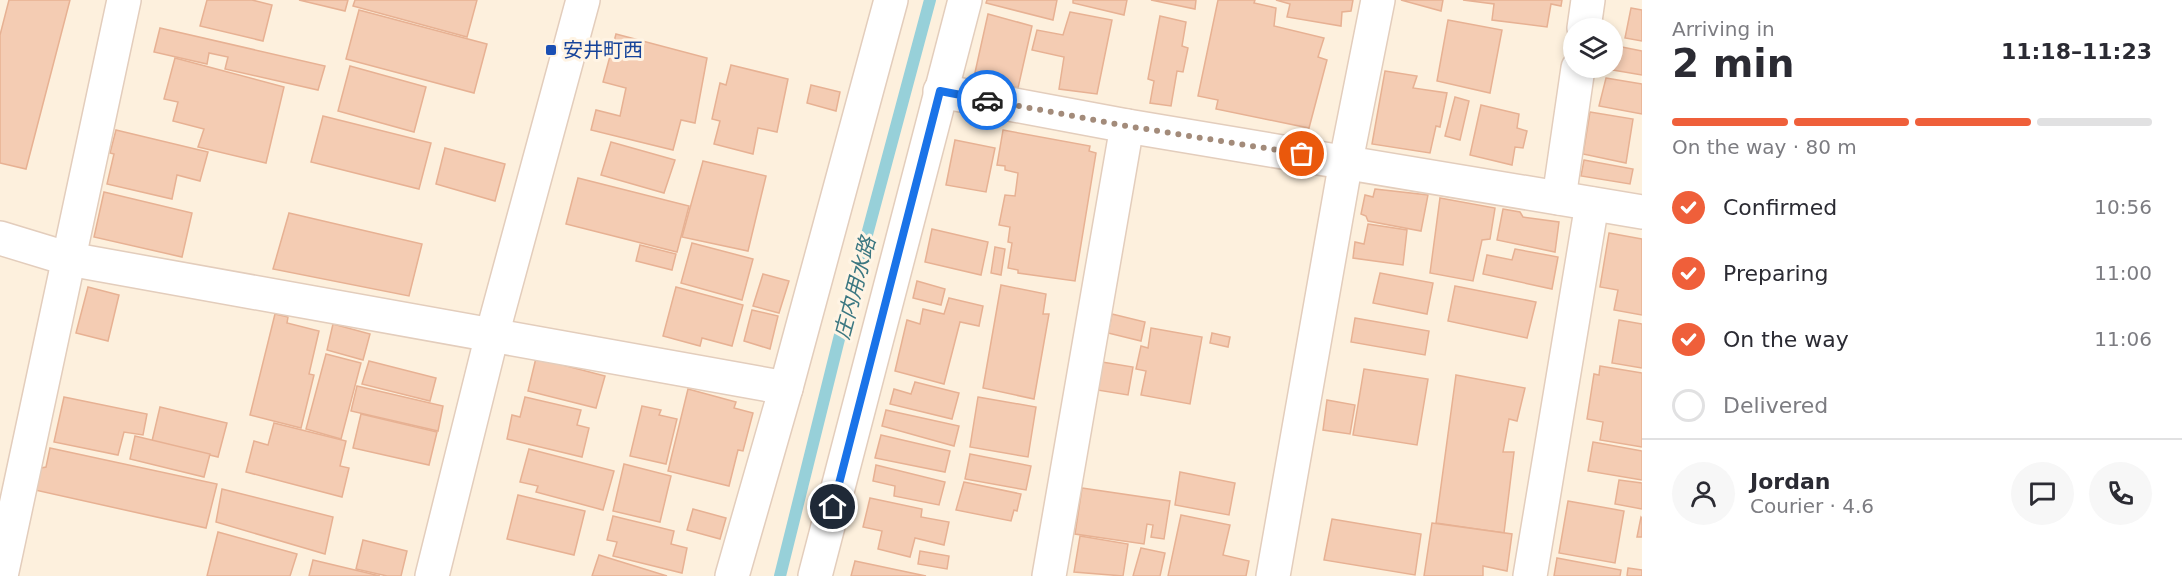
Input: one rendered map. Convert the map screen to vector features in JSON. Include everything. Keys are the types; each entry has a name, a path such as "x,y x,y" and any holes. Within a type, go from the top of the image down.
{"street":[{"path":"1,576 124,0"},
{"path":"432,576 492,335 583,0"},
{"path":"732,576 786,388 891,0"},
{"path":"815,576 965,0"},
{"path":"1273,576 1346,160 1378,0"},
{"path":"1585,18 1588,0"},
{"path":"1559,198 1577,78"},
{"path":"940,91 1127,126 1346,160 1642,212"},
{"path":"1049,576 1127,126"},
{"path":"1530,576 1592,204"},
{"path":"0,238 69,259 786,388"}],"building":[{"path":"9,0 70,0 26,169 0,163 0,35"},
{"path":"207,0 252,0 272,5 263,41 200,26"},
{"path":"299,0 348,0 345,11"},
{"path":"355,0 477,0 467,37 353,6"},
{"path":"987,0 1057,0 1053,20 986,3"},
{"path":"1073,0 1127,0 1124,15 1073,3"},
{"path":"1151,0 1196,0 1195,9"},
{"path":"1218,0 1255,0 1254,3 1276,8 1274,26 1324,38 1318,57 1327,60 1309,128 1216,109 1218,100 1198,96"},
{"path":"1276,0 1353,0 1351,11 1342,12 1341,26 1287,17 1290,4"},
{"path":"1401,0 1443,0 1441,11"},
{"path":"1463,0 1562,0 1561,6 1551,4 1547,27 1492,20 1494,4"},
{"path":"1631,8 1642,10 1642,41 1625,38"},
{"path":"359,10 487,44 474,93 346,59"},
{"path":"1070,12 1112,20 1097,94 1059,89 1064,57 1032,50 1037,30 1063,35"},
{"path":"988,14 1032,26 1018,88 974,77"},
{"path":"1160,16 1186,22 1182,46 1188,48 1183,72 1177,71 1171,106 1150,103 1154,81 1148,79"},
{"path":"1448,20 1502,30 1490,93 1437,81"},
{"path":"160,28 325,66 318,90 225,69 228,57 209,53 207,64 154,52"},
{"path":"616,34 707,58 695,123 681,120 673,150 591,130 596,110 620,116 626,88 603,82"},
{"path":"1623,47 1642,51 1642,75 1623,72"},
{"path":"175,58 284,87 266,163 198,147 204,129 173,121 178,102 164,99"},
{"path":"731,65 788,79 777,132 758,128 753,154 714,144 720,121 712,119 720,83 726,85"},
{"path":"350,66 426,87 414,132 338,111"},
{"path":"1385,71 1417,76 1413,88 1447,93 1440,127 1436,126 1430,153 1372,144"},
{"path":"1606,78 1642,84 1642,114 1599,106"},
{"path":"811,85 840,92 836,111 807,103"},
{"path":"1455,97 1469,101 1460,140 1445,136"},
{"path":"1481,105 1519,114 1517,128 1527,131 1523,148 1515,147 1512,165 1470,155"},
{"path":"1590,112 1633,119 1626,163 1583,154"},
{"path":"323,116 431,143 419,189 311,162"},
{"path":"116,130 208,152 200,181 177,175 172,199 107,184 114,154 110,153"},
{"path":"1003,130 1090,146 1089,151 1096,153 1075,281 1018,273 1018,270 1008,268 1012,243 1008,242 1010,227 999,225 1005,195 1015,196 1018,173 1005,170 1005,166 997,165"},
{"path":"955,140 995,148 986,192 946,185"},
{"path":"611,142 675,160 664,193 601,175"},
{"path":"445,148 505,164 495,201 436,184"},
{"path":"1584,160 1633,169 1630,184 1581,176"},
{"path":"703,161 766,176 748,251 682,237"},
{"path":"578,178 689,206 677,252 566,224"},
{"path":"1375,189 1428,195 1421,231 1368,221 1366,216 1361,214 1365,195 1373,197"},
{"path":"104,192 192,213 182,257 94,237"},
{"path":"1440,198 1495,208 1490,239 1482,240 1473,281 1430,273"},
{"path":"1503,209 1520,212 1523,217 1559,222 1555,252 1497,240"},
{"path":"289,213 422,244 409,296 273,269"},
{"path":"1368,224 1407,230 1403,265 1353,258 1355,242 1364,244"},
{"path":"932,229 988,242 981,275 925,262"},
{"path":"1609,233 1642,239 1642,315 1614,310 1618,290 1600,287"},
{"path":"692,243 753,259 742,300 681,283"},
{"path":"640,245 676,254 672,270 636,261"},
{"path":"995,247 1005,249 1001,275 991,273"},
{"path":"1515,249 1558,257 1552,289 1483,274 1487,255 1512,260"},
{"path":"1380,273 1433,283 1427,314 1373,303"},
{"path":"763,274 789,281 779,313 753,306"},
{"path":"917,281 945,289 941,305 913,298"},
{"path":"1001,285 1046,294 1043,314 1049,314 1034,399 983,388"},
{"path":"1455,286 1536,302 1527,338 1448,321"},
{"path":"88,287 119,295 108,341 76,333"},
{"path":"676,287 743,305 732,346 702,338 700,346 663,336"},
{"path":"949,298 983,306 979,326 960,322 944,384 895,371 907,320 920,324 923,309 944,314"},
{"path":"752,310 778,316 770,349 744,341"},
{"path":"275,314 288,317 287,323 319,331 309,374 314,375 301,428 250,415"},
{"path":"1112,314 1145,322 1141,341 1108,333"},
{"path":"1355,318 1429,331 1425,355 1351,342"},
{"path":"1619,320 1642,324 1642,368 1612,363"},
{"path":"333,324 370,334 363,360 327,350"},
{"path":"1151,328 1202,337 1190,404 1141,395 1146,371 1136,369 1141,346 1148,348"},
{"path":"1212,333 1230,337 1228,347 1210,343"},
{"path":"326,354 361,363 341,439 306,429"},
{"path":"536,358 605,376 596,408 528,391"},
{"path":"369,361 436,378 430,401 362,384"},
{"path":"1102,362 1133,367 1128,395 1097,390"},
{"path":"1600,366 1642,373 1642,447 1600,440 1603,422 1587,419 1594,374 1599,375"},
{"path":"1364,369 1428,379 1417,445 1353,435"},
{"path":"1456,375 1525,388 1517,421 1509,419 1503,452 1514,452 1504,533 1436,523"},
{"path":"915,382 959,393 952,419 890,404 894,389 911,394"},
{"path":"357,386 443,406 438,431 351,411"},
{"path":"688,389 736,402 734,408 753,413 743,451 738,450 729,486 668,471"},
{"path":"64,397 147,414 143,435 124,432 118,455 54,442"},
{"path":"525,397 581,410 577,425 589,428 582,457 507,439 512,415 520,417"},
{"path":"978,397 1036,407 1028,457 970,447"},
{"path":"1327,400 1355,405 1350,434 1323,430"},
{"path":"642,406 661,410 659,415 677,419 666,464 630,456"},
{"path":"160,407 227,423 218,457 152,441"},
{"path":"886,410 959,426 954,446 882,426"},
{"path":"361,414 437,432 429,465 353,448"},
{"path":"274,423 346,441 340,466 349,468 342,497 246,472 254,441 268,445"},
{"path":"881,435 950,451 945,472 875,458"},
{"path":"135,436 210,454 204,477 130,459"},
{"path":"1593,442 1642,451 1642,480 1588,471"},
{"path":"50,448 217,484 206,528 35,490 41,468 46,467"},
{"path":"529,449 614,471 603,510 536,492 538,486 520,482"},
{"path":"970,454 1031,466 1026,490 965,479"},
{"path":"624,464 671,476 660,522 613,511"},
{"path":"876,465 945,482 939,505 894,496 895,486 873,481"},
{"path":"1180,472 1235,483 1229,515 1175,505"},
{"path":"1619,480 1642,483 1642,509 1615,504"},
{"path":"964,482 1021,494 1017,511 1014,510 1011,521 956,510"},
{"path":"1082,488 1170,501 1164,539 1151,537 1153,525 1147,524 1144,544 1075,534"},
{"path":"222,489 333,517 325,554 216,522"},
{"path":"518,495 585,511 574,555 507,539"},
{"path":"870,498 922,509 921,517 949,522 944,545 915,538 910,557 878,549 882,531 863,527"},
{"path":"1568,501 1624,511 1615,563 1559,553"},
{"path":"693,509 726,518 720,539 687,530"},
{"path":"1181,515 1230,525 1223,555 1249,561 1246,576 1168,576"},
{"path":"613,516 674,531 671,544 687,548 682,573 613,556 617,542 607,540"},
{"path":"1641,517 1642,537 1637,537"},
{"path":"1332,519 1421,534 1415,575 1324,560"},
{"path":"1432,523 1512,534 1507,571 1483,566 1483,576 1424,576"},
{"path":"218,532 297,554 290,576 207,576"},
{"path":"1080,536 1128,544 1123,576 1074,572"},
{"path":"363,540 407,551 401,576 387,576 356,569"},
{"path":"1141,548 1165,553 1160,576 1133,576"},
{"path":"920,551 949,556 947,569 918,564"},
{"path":"599,555 667,576 592,576"},
{"path":"1557,558 1621,570 1620,576 1554,576"},
{"path":"313,560 380,576 309,576"},
{"path":"855,561 926,576 851,576"},
{"path":"1628,568 1642,570 1642,576 1627,576"}],"waterway":[{"name":"庄内用水路","path":"780,576 839,339 930,0"}],"way so far":[{"path":"987,100 1127,126 1302,154"}],"place":[{"name":"安井町西","path":"551,50"}],"route":[{"path":"833,507 940,91 987,100"}]}
